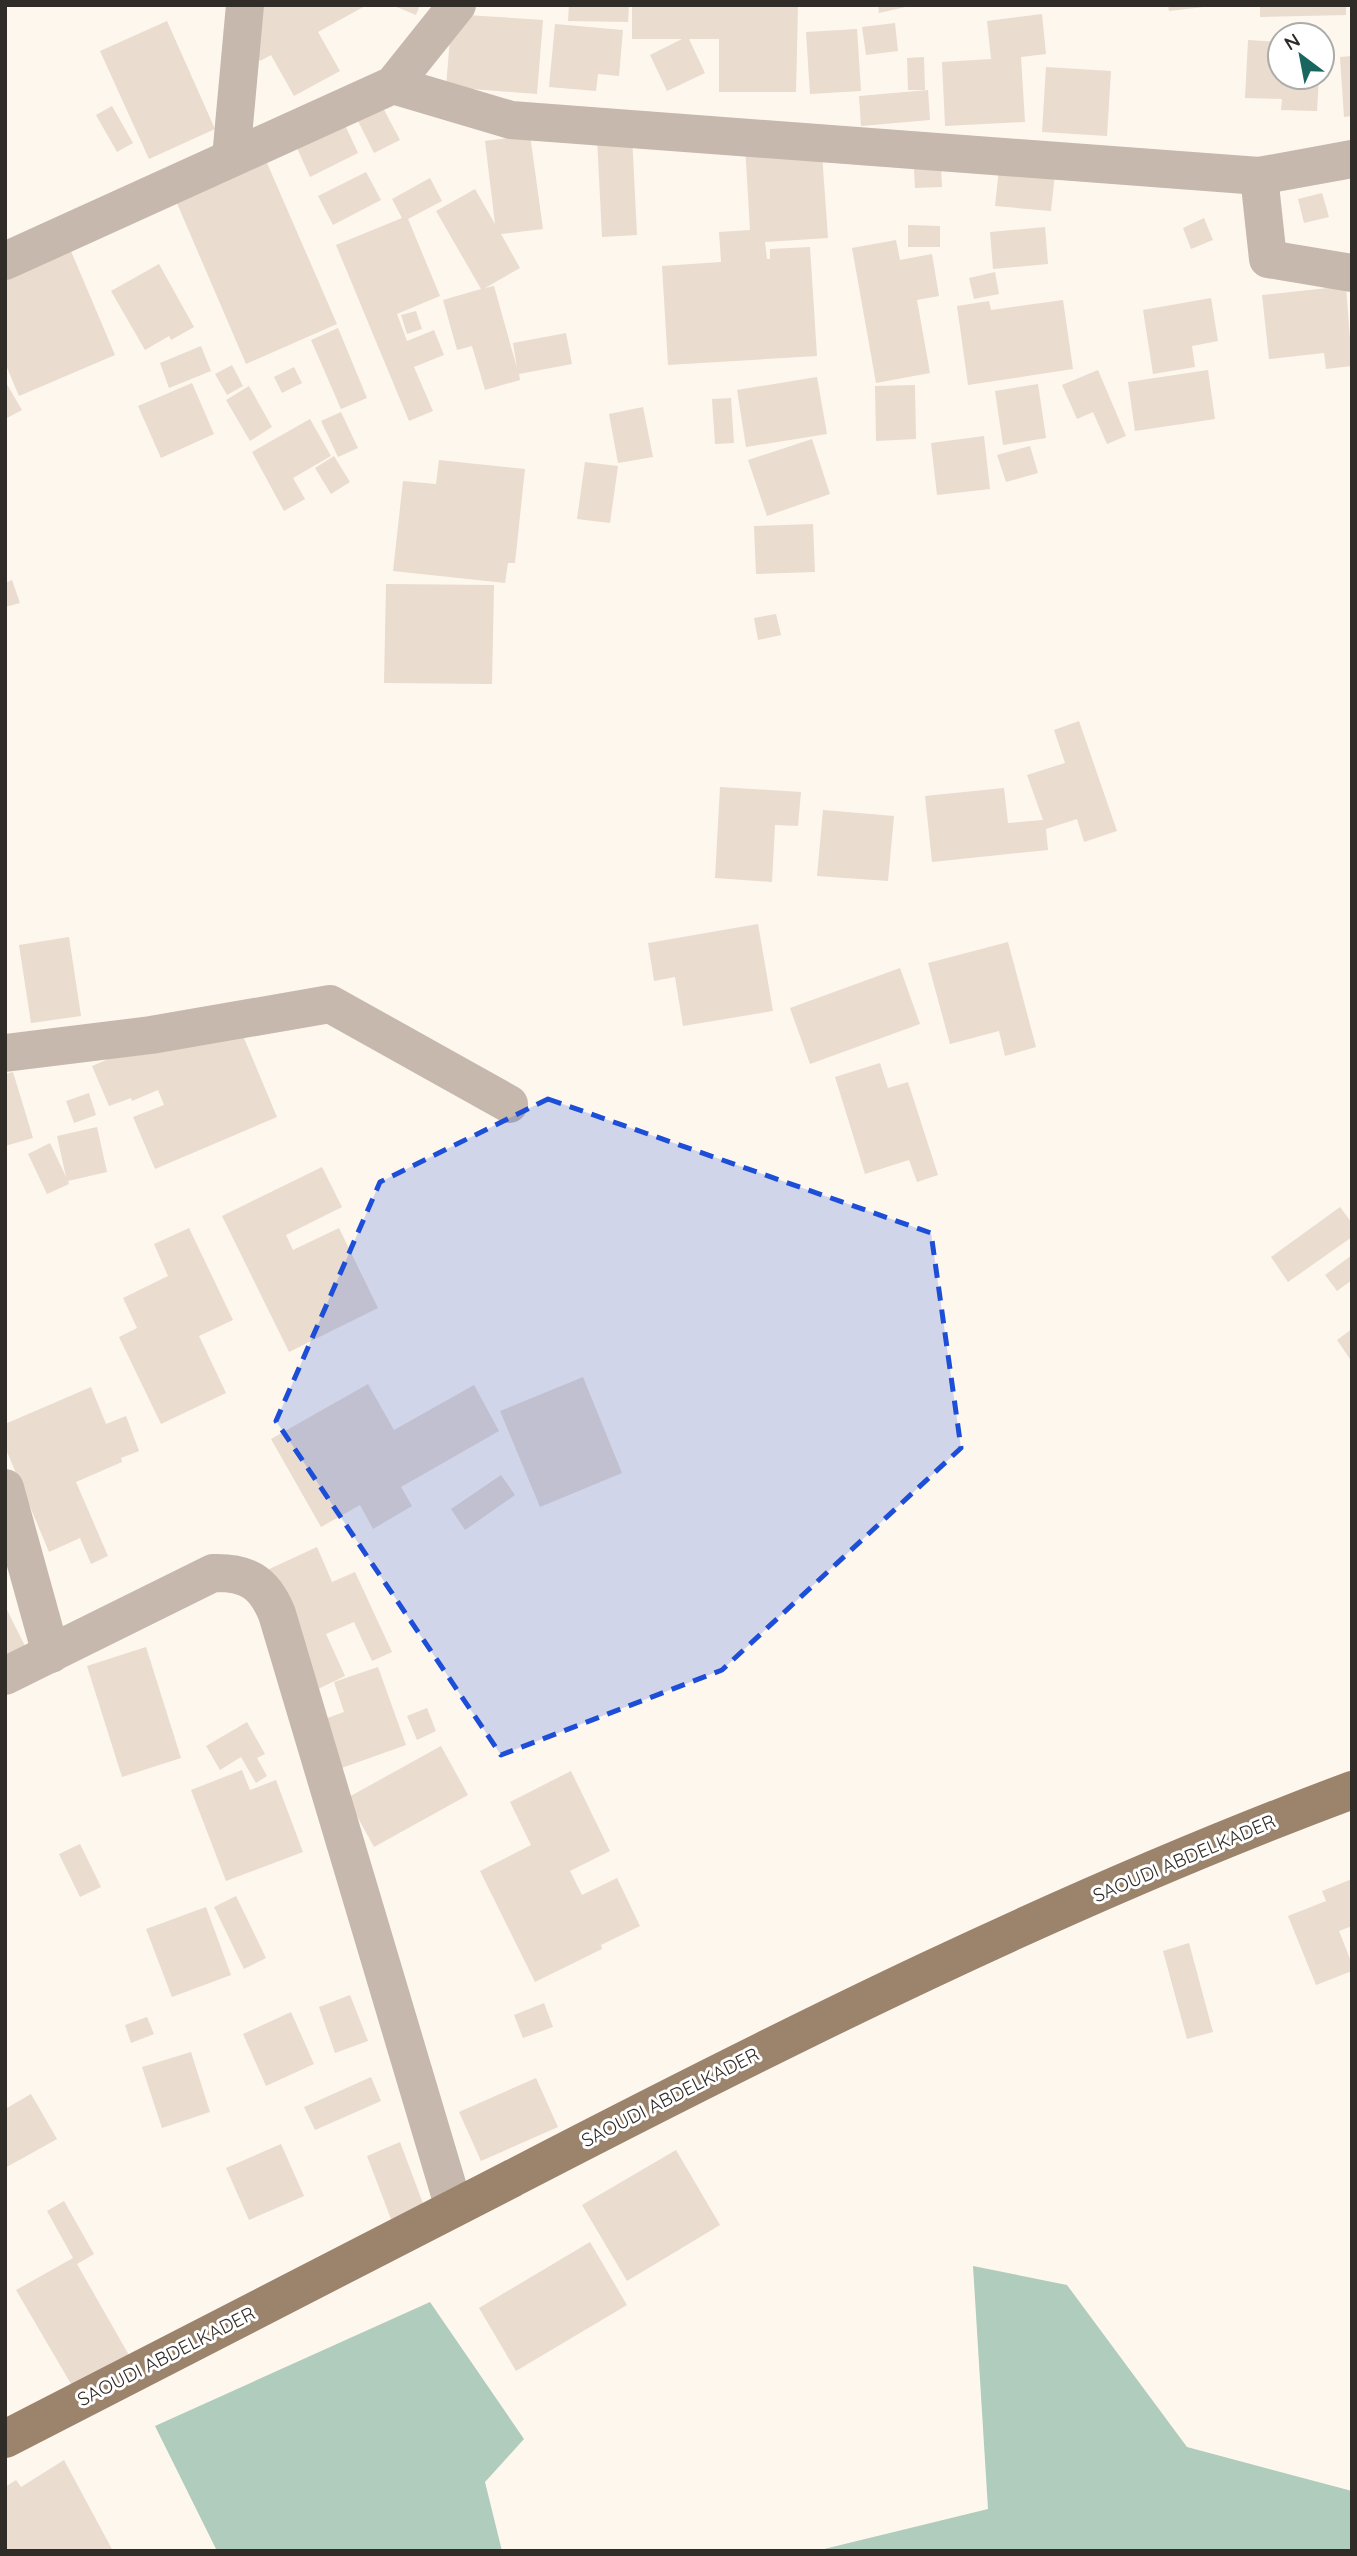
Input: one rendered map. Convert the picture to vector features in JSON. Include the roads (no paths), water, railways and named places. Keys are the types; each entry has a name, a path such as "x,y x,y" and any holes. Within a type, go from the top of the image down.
{"main road":[{"name":"SAOUDI ABDELKADER","path":"5,2439 710,2076 986,1943 1270,1821 1352,1790"}],"street":[{"path":"231,158 245,5"},
{"path":"5,261 393,85 457,5"},
{"path":"393,85 511,120 1259,176 1352,159"},
{"path":"1259,176 1268,259 1352,273"},
{"path":"5,1054 151,1035 330,1004 509,1104"},
{"path":"5,1489 51,1654"},
{"path":"5,1676 213,1573 246,1577 261,1586 271,1598 454,2208"}]}
